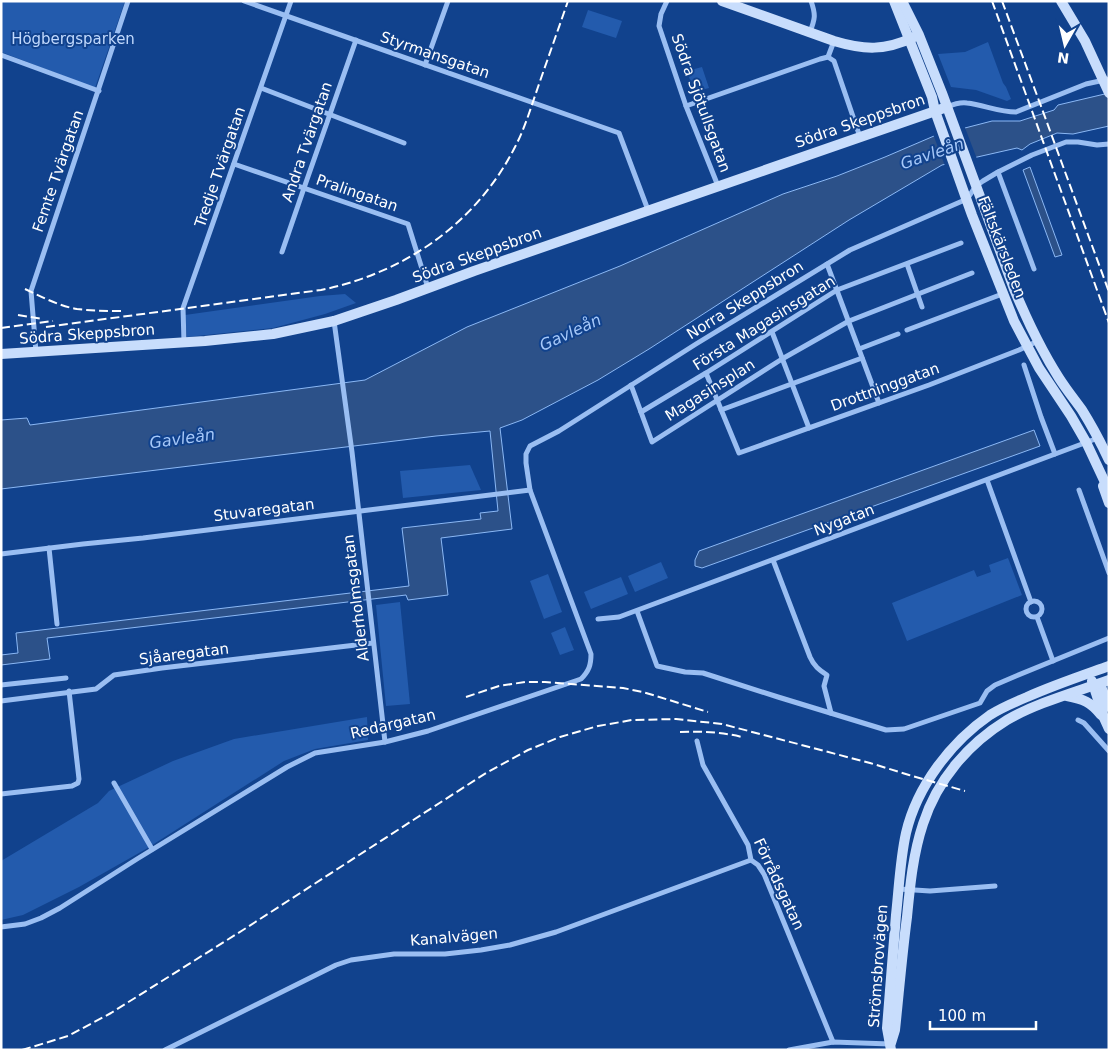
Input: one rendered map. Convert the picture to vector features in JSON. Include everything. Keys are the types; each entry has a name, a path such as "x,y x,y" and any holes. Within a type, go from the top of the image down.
{"main road":[{"path":"722,1 834,42 862,48 877,48 909,40 919,35"},
{"name":"Fältskärsleden","path":"894,1 932,97 940,126 1014,321 1039,368 1086,442 1109,491"},
{"name":"Fältskärsleden","path":"902,1 919,35 1014,289 1038,341 1061,380 1082,410 1109,460"},
{"path":"1061,1 1085,40 1106,80 1108,92"},
{"name":"Södra Skeppsbron","path":"1,354 184,343 273,334 334,322 474,271 947,107"},
{"path":"1099,470 1109,503"},
{"name":"Strömsbrovägen","path":"890,1047 887,1028 898,889 906,833 912,812 924,787 942,759 973,728 991,715 1028,696 1109,666"},
{"path":"1092,672 1101,683 1109,707"},
{"path":"1101,683 1104,718"},
{"name":"Strömsbrovägen","path":"890,1047 896,1030 910,890 916,851 922,824 932,799 945,777 959,760 984,736 1008,720 1034,707 1101,683"},
{"path":"1066,696 1088,702 1096,708 1104,718 1109,729"}],"street":[{"name":"Femte Tvärgatan","path":"36,352 31,291 128,1"},
{"name":"Styrmansgatan","path":"244,1 619,133 648,210"},
{"name":"Tredje Tvärgatan","path":"184,343 184,308 291,1"},
{"path":"425,65 448,1"},
{"name":"Södra Sjötullsgatan","path":"666,1 659,26 686,106 718,186"},
{"path":"810,33 815,19 815,12 811,1"},
{"name":"Andra Tvärgatan","path":"282,252 356,40"},
{"path":"828,57 834,42"},
{"path":"1,54 99,91"},
{"path":"686,106 828,57 834,61 860,137"},
{"path":"947,107 956,103 967,103 1006,112 1016,112 1086,84 1106,80"},
{"path":"261,88 404,143"},
{"path":"968,199 976,186 998,172 1032,155 1066,142 1097,145 1109,144"},
{"name":"Pralingatan","path":"234,164 408,224 428,288"},
{"path":"998,172 1034,269"},
{"name":"Norra Skeppsbron","path":"530,446 559,431 850,250 968,199"},
{"name":"Första Magasinsgatan","path":"641,412 837,290 961,243"},
{"path":"827,264 879,403"},
{"path":"907,264 922,307"},
{"name":"Magasinsplan","path":"641,412 652,442 782,359 849,321 972,273"},
{"path":"907,330 1014,289"},
{"name":"Alderholmsgatan","path":"334,322 352,452 385,742"},
{"path":"772,332 810,428"},
{"path":"859,349 898,334"},
{"name":"Drottninggatan","path":"722,410 739,453 929,385 1038,341"},
{"path":"706,373 716,400 722,410 862,358"},
{"path":"1024,365 1055,454"},
{"path":"631,385 641,412"},
{"name":"Nygatan","path":"598,619 619,617 637,611 1098,437"},
{"name":"Redargatan","path":"1,927 25,924 60,908 287,766 315,753 385,742 428,731 581,679 589,671 591,661 589,645 530,490 526,454 530,446"},
{"path":"987,480 1031,602"},
{"name":"Stuvaregatan","path":"1,554 530,490"},
{"path":"1079,490 1109,573"},
{"path":"49,548 57,624"},
{"path":"773,560 814,666 827,675 824,686 831,713"},
{"path":"1031,602 1037,602 1041,606 1041,612 1037,617 1029,616 1026,611 1027,605 1031,602"},
{"path":"637,611 657,666 685,672 703,673 886,730 904,729 980,703 987,691 995,685 1109,638"},
{"path":"1037,617 1053,661"},
{"name":"Sjåaregatan","path":"1,700 96,689 114,675 373,643"},
{"path":"1,685 66,678"},
{"path":"1,794 72,786 78,783 69,691"},
{"path":"1078,720 1084,723 1109,751"},
{"name":"Förrådsgatan","path":"697,741 703,765 748,845 751,860 758,865 764,874 833,1042"},
{"path":"114,783 152,849"},
{"name":"Kanalvägen","path":"165,1050 336,965 350,960 394,954 445,954 481,950 510,944 556,932 751,860"},
{"name":"Strömsbrovägen","path":"898,889 930,891 995,886"},
{"path":"789,1050 833,1042 890,1047"}],"green space":[{"name":"Högbergsparken","path":"1,1 125,1 95,88 1,52"},
{"path":"588,10 622,21 616,38 582,27"},
{"path":"988,42 1011,99 1007,101 976,90 951,87 938,54 965,52"},
{"path":"702,67 709,88 694,92 687,71"},
{"path":"345,294 356,303 325,314 273,328 187,337 185,315"},
{"path":"470,465 481,490 403,498 400,471"},
{"path":"1008,558 1022,595 907,641 892,603 974,570 977,577 991,572 989,565"},
{"path":"661,562 668,578 635,592 628,576"},
{"path":"548,574 562,612 544,619 530,581"},
{"path":"621,577 628,594 591,609 584,592"},
{"path":"400,602 410,704 386,706 376,605"},
{"path":"565,627 574,650 560,655 551,633"},
{"path":"367,717 368,740 315,749 284,761 146,849 79,887 23,915 1,920 1,861 98,803 109,791 173,761 234,739"}],"water":[{"name":"Gavleån","path":"1109,93 1109,126 1073,134 1057,133 1030,144 1022,150 1017,148 942,165 849,220 598,380 522,420 500,428 512,529 441,538 448,595 408,600 406,595 47,638 50,659 1,665 1,655 18,653 16,633 409,586 402,528 481,519 480,513 498,511 490,431 1,489 1,420 27,418 30,425 365,380 467,327 620,266 783,194 837,176 934,136 992,121 1020,121 1054,110 1058,105"},
{"path":"1030,167 1062,255 1055,257 1023,170"},
{"path":"1034,430 1040,446 702,568 695,566 695,560 699,551"}],"pier":[{"path":"964,125 977,159 945,166 933,134"}],"railway":[{"path":"46,327 321,290 352,282 409,258 458,222 499,175 525,125 568,1"},
{"path":"992,1 1109,323"},
{"path":"1002,1 1109,292"},
{"path":"25,289 70,308 121,311"},
{"path":"18,315 43,319"},
{"path":"1,328 53,321"},
{"path":"466,697 499,686 525,682 545,682 623,688 643,692 708,712"},
{"path":"22,1050 68,1036 111,1013 486,773 528,750 560,737 598,726 632,720 676,719 722,724 870,763 965,791"},
{"path":"680,732 711,732 742,737"}]}
